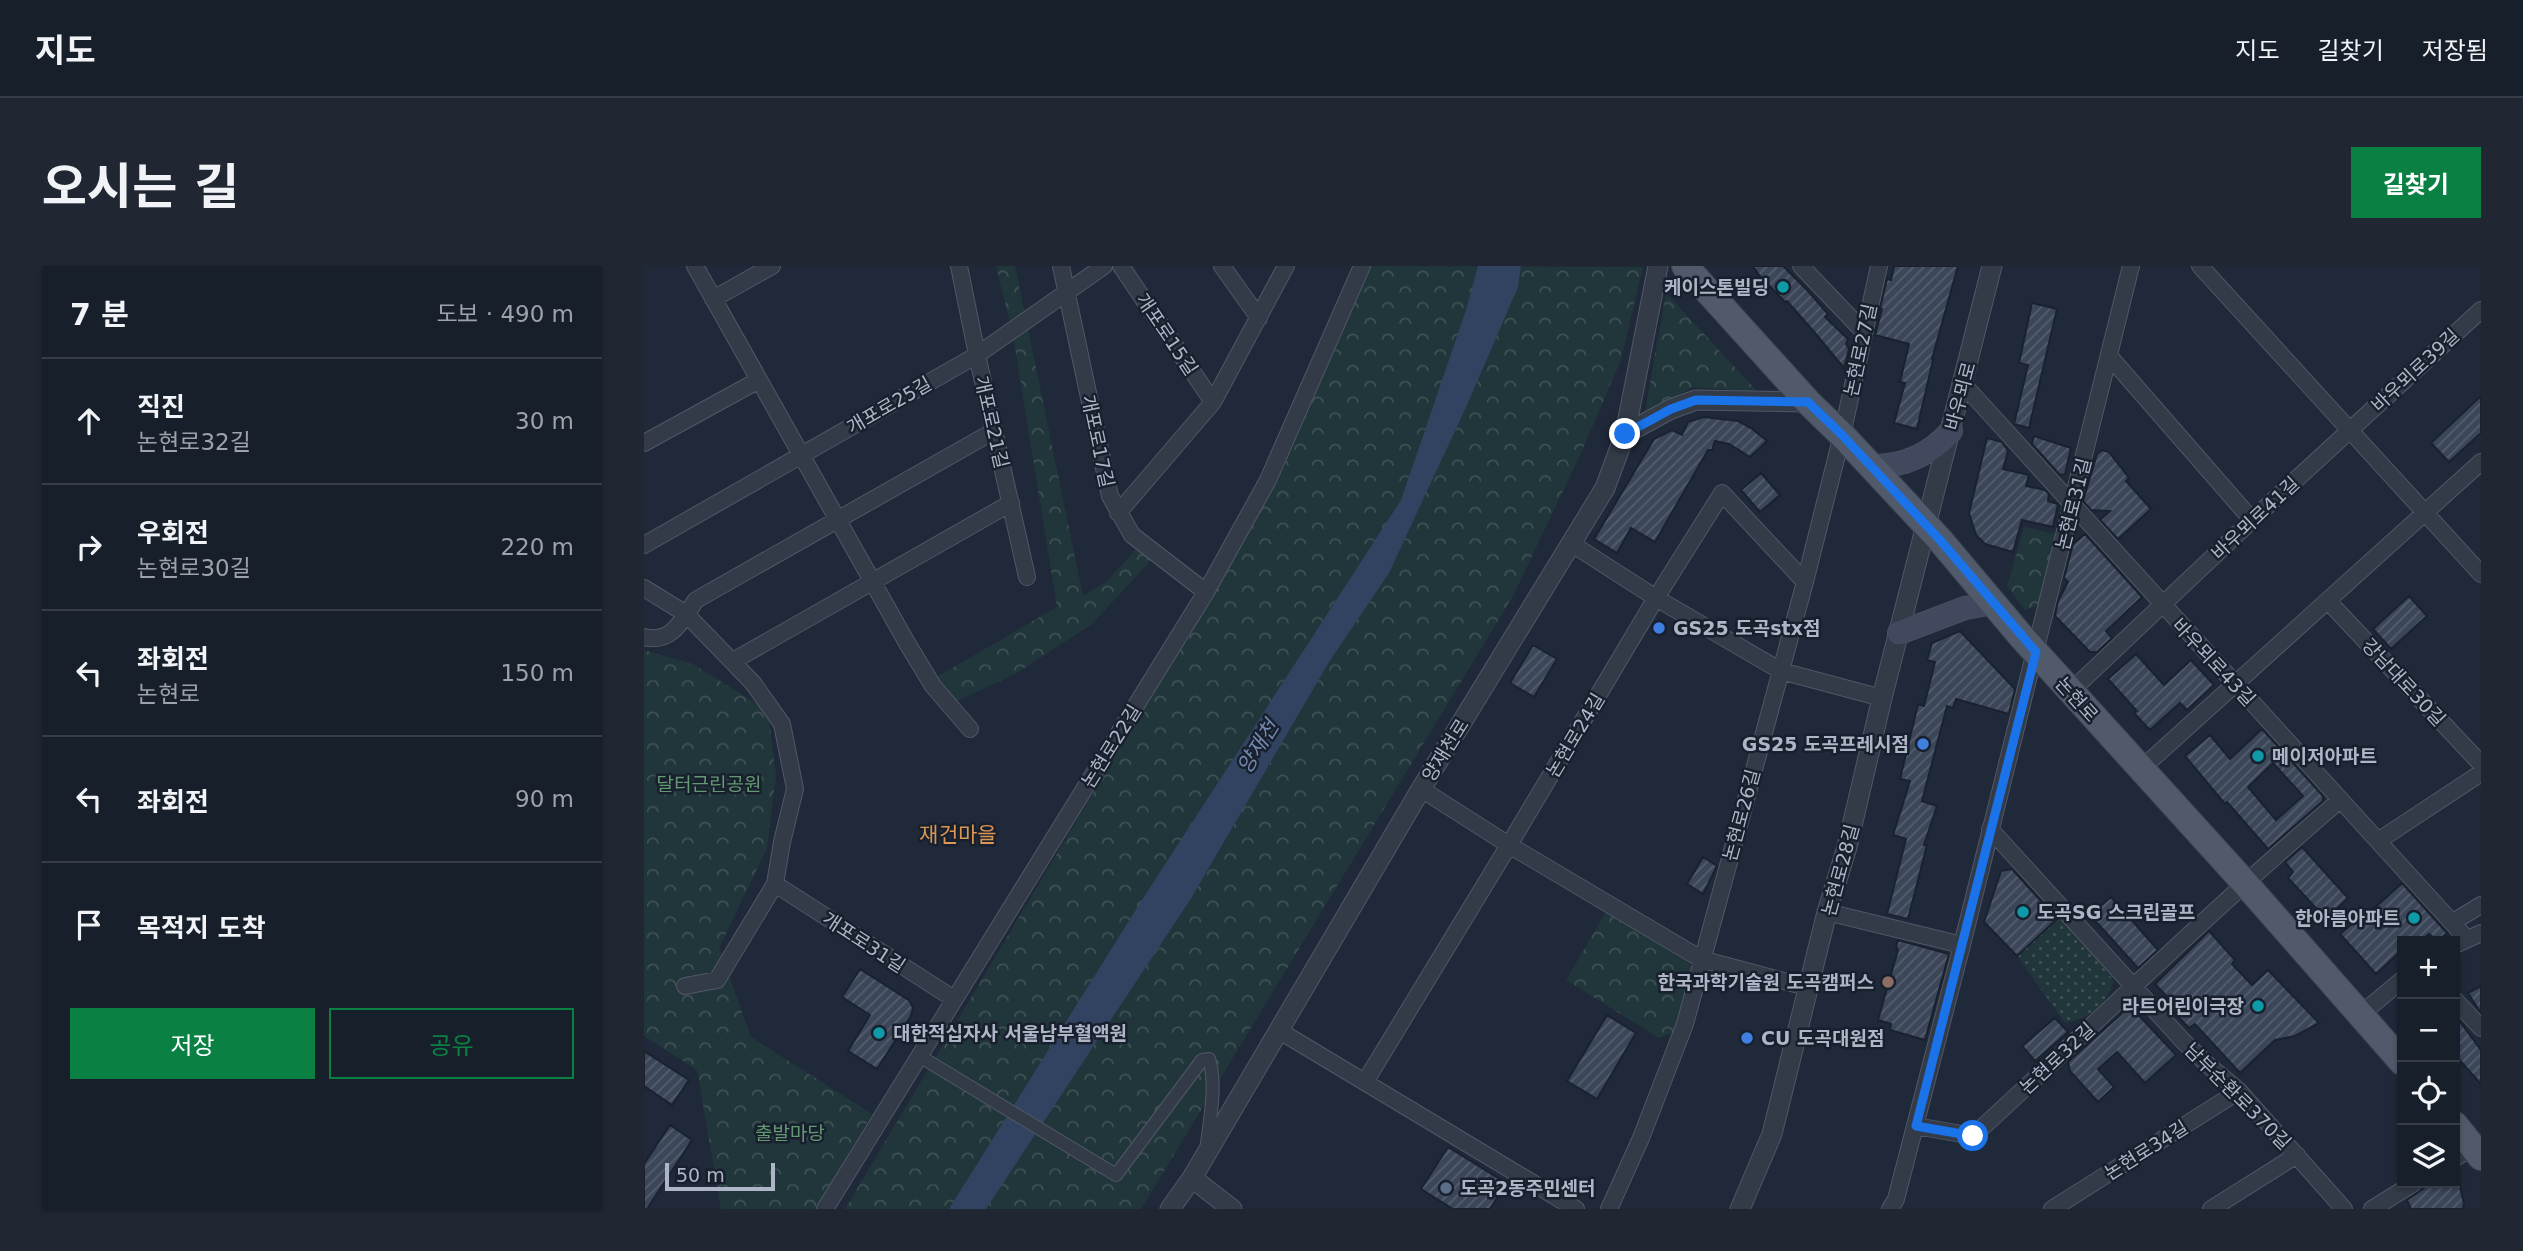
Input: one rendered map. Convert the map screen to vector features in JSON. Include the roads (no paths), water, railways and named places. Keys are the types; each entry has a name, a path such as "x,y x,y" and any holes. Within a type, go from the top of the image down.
{"main road":[{"name":"논현로","path":"1685,266 1808,402 1926,526 2397,1056"},
{"path":"1870,466 1903,463 1927,453 1951,431"},
{"path":"1899,633 1965,608 1993,603"},
{"path":"2460,1135 2469,1154"}],"street":[{"path":"695,266 933,686 971,729"},
{"path":"713,299 772,266"},
{"name":"개포로21길","path":"959,266 976,355 1027,577"},
{"name":"개포로17길","path":"1061,266 1110,496 1132,536 1206,592"},
{"path":"1067,291 1104,266"},
{"name":"개포로15길","path":"1121,266 1213,402"},
{"path":"1222,266 1259,318"},
{"name":"개포로15길","path":"1118,513 1213,402 1286,266"},
{"name":"논현로22길","path":"825,1209 1206,592 1268,480 1362,266"},
{"name":"양재천로","path":"1170,1209 1192,1178 1421,789 1605,488 1625,434 1658,266"},
{"path":"1801,266 1864,332"},
{"name":"논현로27길","path":"1842,435 1880,266"},
{"name":"바우뫼로","path":"1926,526 1964,385 1992,266"},
{"name":"논현로31길","path":"1890,1209 1896,1199 1916,1126 2131,266"},
{"path":"2207,268 2350,431 2481,574"},
{"name":"개포로25길","path":"801,454 976,355 1067,291"},
{"name":"바우뫼로39길","path":"2350,431 2481,310"},
{"path":"2110,357 2252,520"},
{"path":"644,443 759,380"},
{"name":"바우뫼로43길","path":"1964,385 2467,939"},
{"path":"1625,434 1671,409 1696,400 1808,402"},
{"path":"644,637 667,637 679,626 696,600 838,522 994,431"},
{"name":"바우뫼로41길","path":"2071,691 2350,431"},
{"name":"논현로26길","path":"1609,1209 1676,1050 1781,671 1842,435"},
{"path":"644,545 801,454"},
{"path":"2141,769 2481,463"},
{"name":"논현로24길","path":"1365,1082 1722,493 1805,582"},
{"path":"733,661 1011,503"},
{"name":"논현로28길","path":"1740,1209 1772,1133 1847,847 1926,526"},
{"path":"1572,544 1656,598 1781,671 1882,698"},
{"path":"644,589 686,614 753,683 782,724 795,789 775,884 717,979 685,986"},
{"name":"강남대로30길","path":"2328,601 2481,764"},
{"path":"2378,841 2481,773"},
{"path":"1421,789 1509,845 1701,959 1810,988"},
{"path":"2244,882 2340,800"},
{"name":"남부순환로370길","path":"1990,829 2199,1057 2239,1091 2344,1209"},
{"name":"논현로32길","path":"1916,1126 1973,1136 2244,882"},
{"name":"개포로31길","path":"775,884 954,999"},
{"path":"2453,922 2481,905"},
{"path":"1828,912 1962,945"},
{"path":"2361,1014 2397,984"},
{"path":"2460,1005 2481,1028"},
{"path":"1278,1030 1576,1209"},
{"path":"921,1057 1116,1175 1202,1060 1209,1059 1211,1107 1207,1144"},
{"name":"논현로34길","path":"2060,1207 2239,1091"},
{"path":"2211,1209 2297,1155"},
{"path":"1192,1178 1232,1209"},
{"path":"2372,1209 2406,1188"}],"water":[{"name":"양재천","path":"1478,266 1521,266 1518,287 1389,573 1329,662 1190,900 986,1209 949,1209 1140,903 1401,500 1466,310"}],"place":[{"name":"케이스톤빌딩","path":"1783,287"},
{"name":"GS25 도곡stx점","path":"1659,628"},
{"name":"GS25 도곡프레시점","path":"1923,744"},
{"name":"메이저아파트","path":"2258,756"},
{"name":"도곡SG 스크린골프","path":"2023,912"},
{"name":"한아름아파트","path":"2414,918"},
{"name":"한국과학기술원 도곡캠퍼스","path":"1888,982"},
{"name":"라트어린이극장","path":"2258,1006"},
{"name":"대한적십자사 서울남부혈액원","path":"879,1033"},
{"name":"CU 도곡대원점","path":"1747,1038"},
{"name":"도곡2동주민센터","path":"1446,1188"}],"district":[{"name":"재건마을","path":"958,835"}],"park label":[{"name":"달터근린공원","path":"709,784"},
{"name":"출발마당","path":"790,1133"}]}
